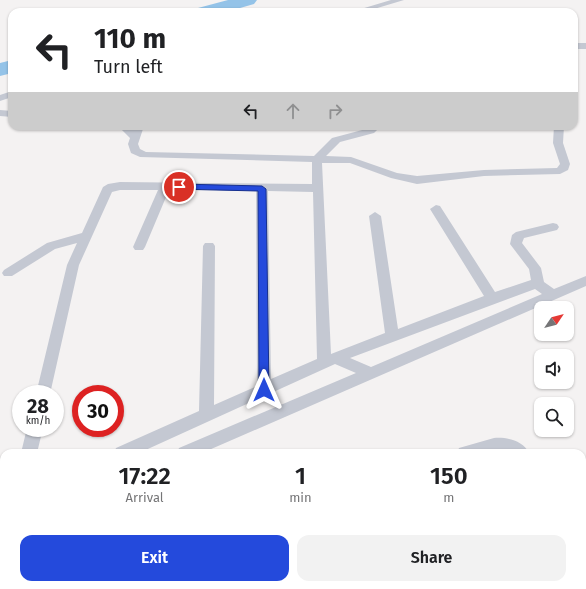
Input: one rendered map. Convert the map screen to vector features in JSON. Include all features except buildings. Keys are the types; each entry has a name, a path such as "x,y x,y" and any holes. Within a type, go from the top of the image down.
{"street":[{"path":"370,8 400,0"},
{"path":"330,360 317,159 336,140 344,136 371,130"},
{"path":"137,131 133,144 135,151 144,155 350,160 395,176 417,180 484,173 560,171 564,168 565,164 558,143 559,130"},
{"path":"45,385 73,265 107,190 112,187 165,186 262,189 318,188"},
{"path":"139,247 165,186"},
{"path":"262,189 264,390"},
{"path":"436,209 492,298"},
{"path":"376,216 392,336"},
{"path":"537,284 539,281 536,272 516,244 516,238 520,235 553,227"},
{"path":"8,273 51,246 85,236"},
{"path":"206,416 210,246"},
{"path":"194,449 586,281"},
{"path":"131,449 330,360 492,298 526,286 537,284 553,295"},
{"path":"330,360 370,373"},
{"path":"30,449 33,437"},
{"path":"478,449 495,444 515,447 517,449"}],"waterway":[{"path":"219,8 248,0"},
{"path":"0,70 8,67"}],"route":[{"path":"179,187 262,189 264,390"}]}
